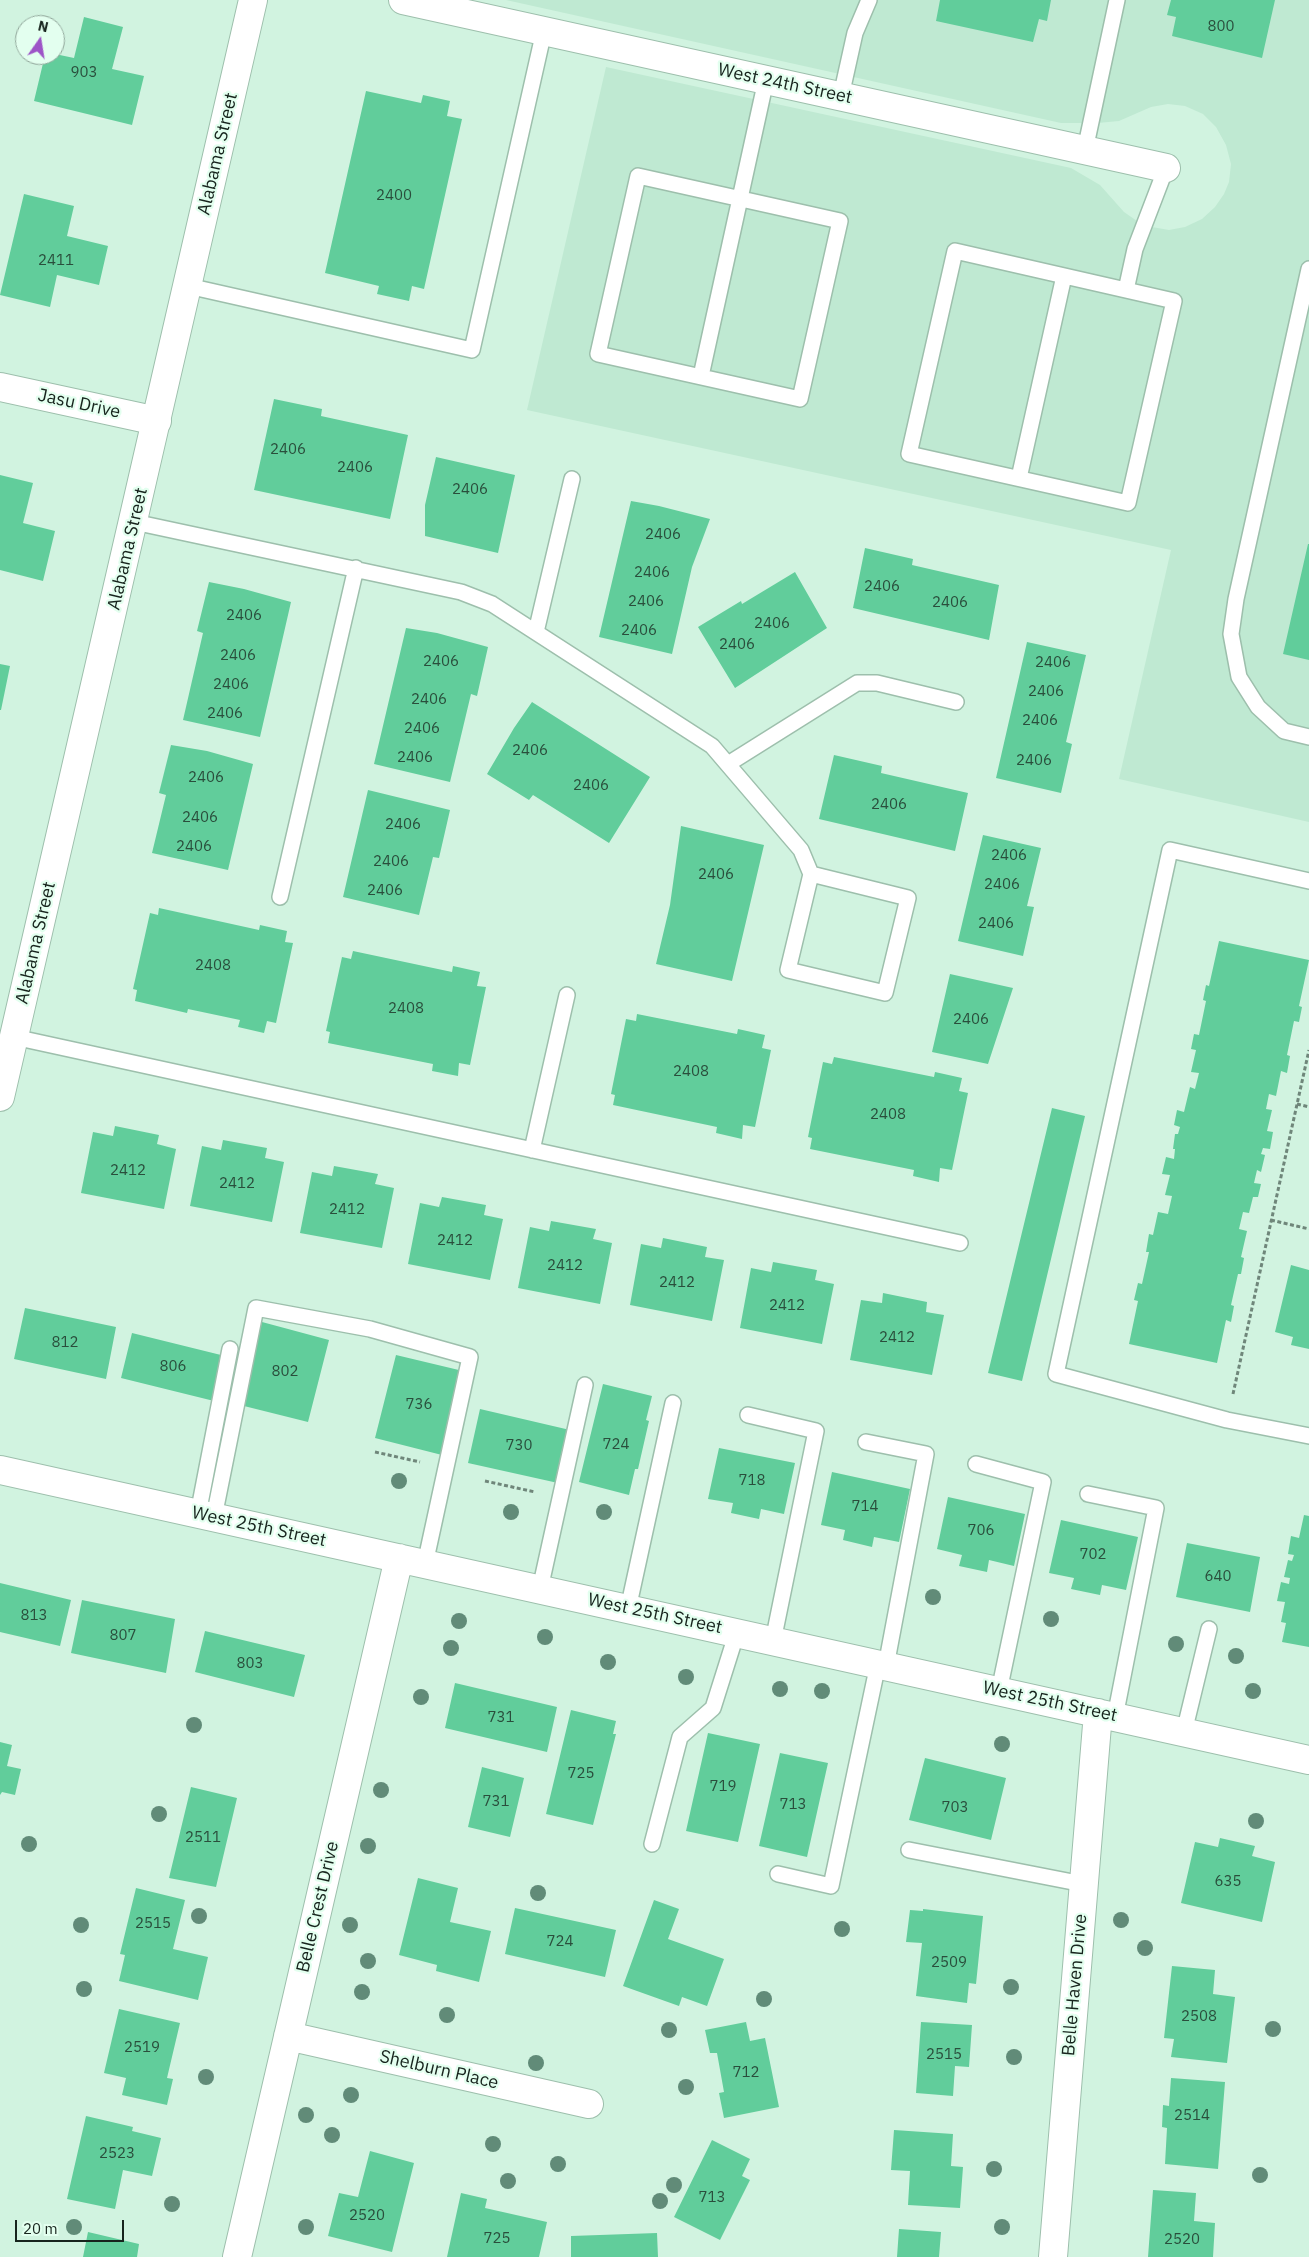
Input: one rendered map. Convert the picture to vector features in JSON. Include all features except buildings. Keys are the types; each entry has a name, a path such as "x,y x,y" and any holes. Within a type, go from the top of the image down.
{"street":[{"name":"Alabama Street","path":"0,1097 254,0"},
{"name":"West 24th Street","path":"403,0 474,8 544,31 1166,168"},
{"name":"Jasu Drive","path":"0,386 157,421"},
{"name":"West 25th Street","path":"0,1470 1309,1760"},
{"name":"Belle Crest Drive","path":"237,2257 288,2036 412,1561"},
{"name":"Belle Haven Drive","path":"1053,2257 1083,1884 1106,1715"},
{"name":"Shelburn Place","path":"288,2036 590,2104"}],"lane":[{"path":"841,96 855,33 869,0"},
{"path":"1085,150 1117,0"},
{"path":"188,286 472,350 544,31"},
{"path":"700,376 766,80"},
{"path":"1126,290 1135,250 1166,168"},
{"path":"638,176 840,221 800,399 700,376 598,354 638,176"},
{"path":"955,251 1064,276 1174,301 1128,503 909,454 955,251"},
{"path":"1309,269 1236,599 1231,634 1239,677 1258,707 1284,731 1309,736"},
{"path":"1019,478 1064,276"},
{"path":"536,632 572,479"},
{"path":"134,522 461,592 492,604 712,746 801,850 811,874 788,970 885,993 908,898 811,874"},
{"path":"280,897 356,568"},
{"path":"728,764 856,683 877,683 956,702"},
{"path":"1309,881 1170,850 1056,1374 1227,1420 1309,1436"},
{"path":"532,1150 568,995"},
{"path":"14,1037 960,1243"},
{"path":"206,1516 256,1308 370,1329 470,1357 412,1561"},
{"path":"206,1516 230,1349"},
{"path":"540,1589 585,1385"},
{"path":"628,1609 673,1402"},
{"path":"748,1415 816,1430 773,1641"},
{"path":"778,1874 831,1886 882,1665 926,1454 866,1442"},
{"path":"976,1464 1043,1482 999,1691"},
{"path":"1088,1494 1156,1508 1106,1715"},
{"path":"1184,1732 1209,1629"},
{"path":"652,1844 680,1737 713,1708 737,1632"},
{"path":"909,1850 1083,1884"}],"path":[{"path":"1227,1420 1309,1050"},
{"path":"1297,1104 1309,1107"},
{"path":"1271,1220 1309,1229"},
{"path":"375,1452 423,1463"},
{"path":"485,1481 537,1493"}],"shaded area":[{"path":"506,0 1309,0 1309,822 1119,779 1171,550 527,410 606,67 1071,168 1100,185 1124,212 1137,221 1152,227 1169,230 1185,227 1202,219 1215,207 1224,194 1229,182 1231,164 1226,145 1216,127 1203,114 1185,106 1168,104 1151,107 1119,121 1061,123"}]}
